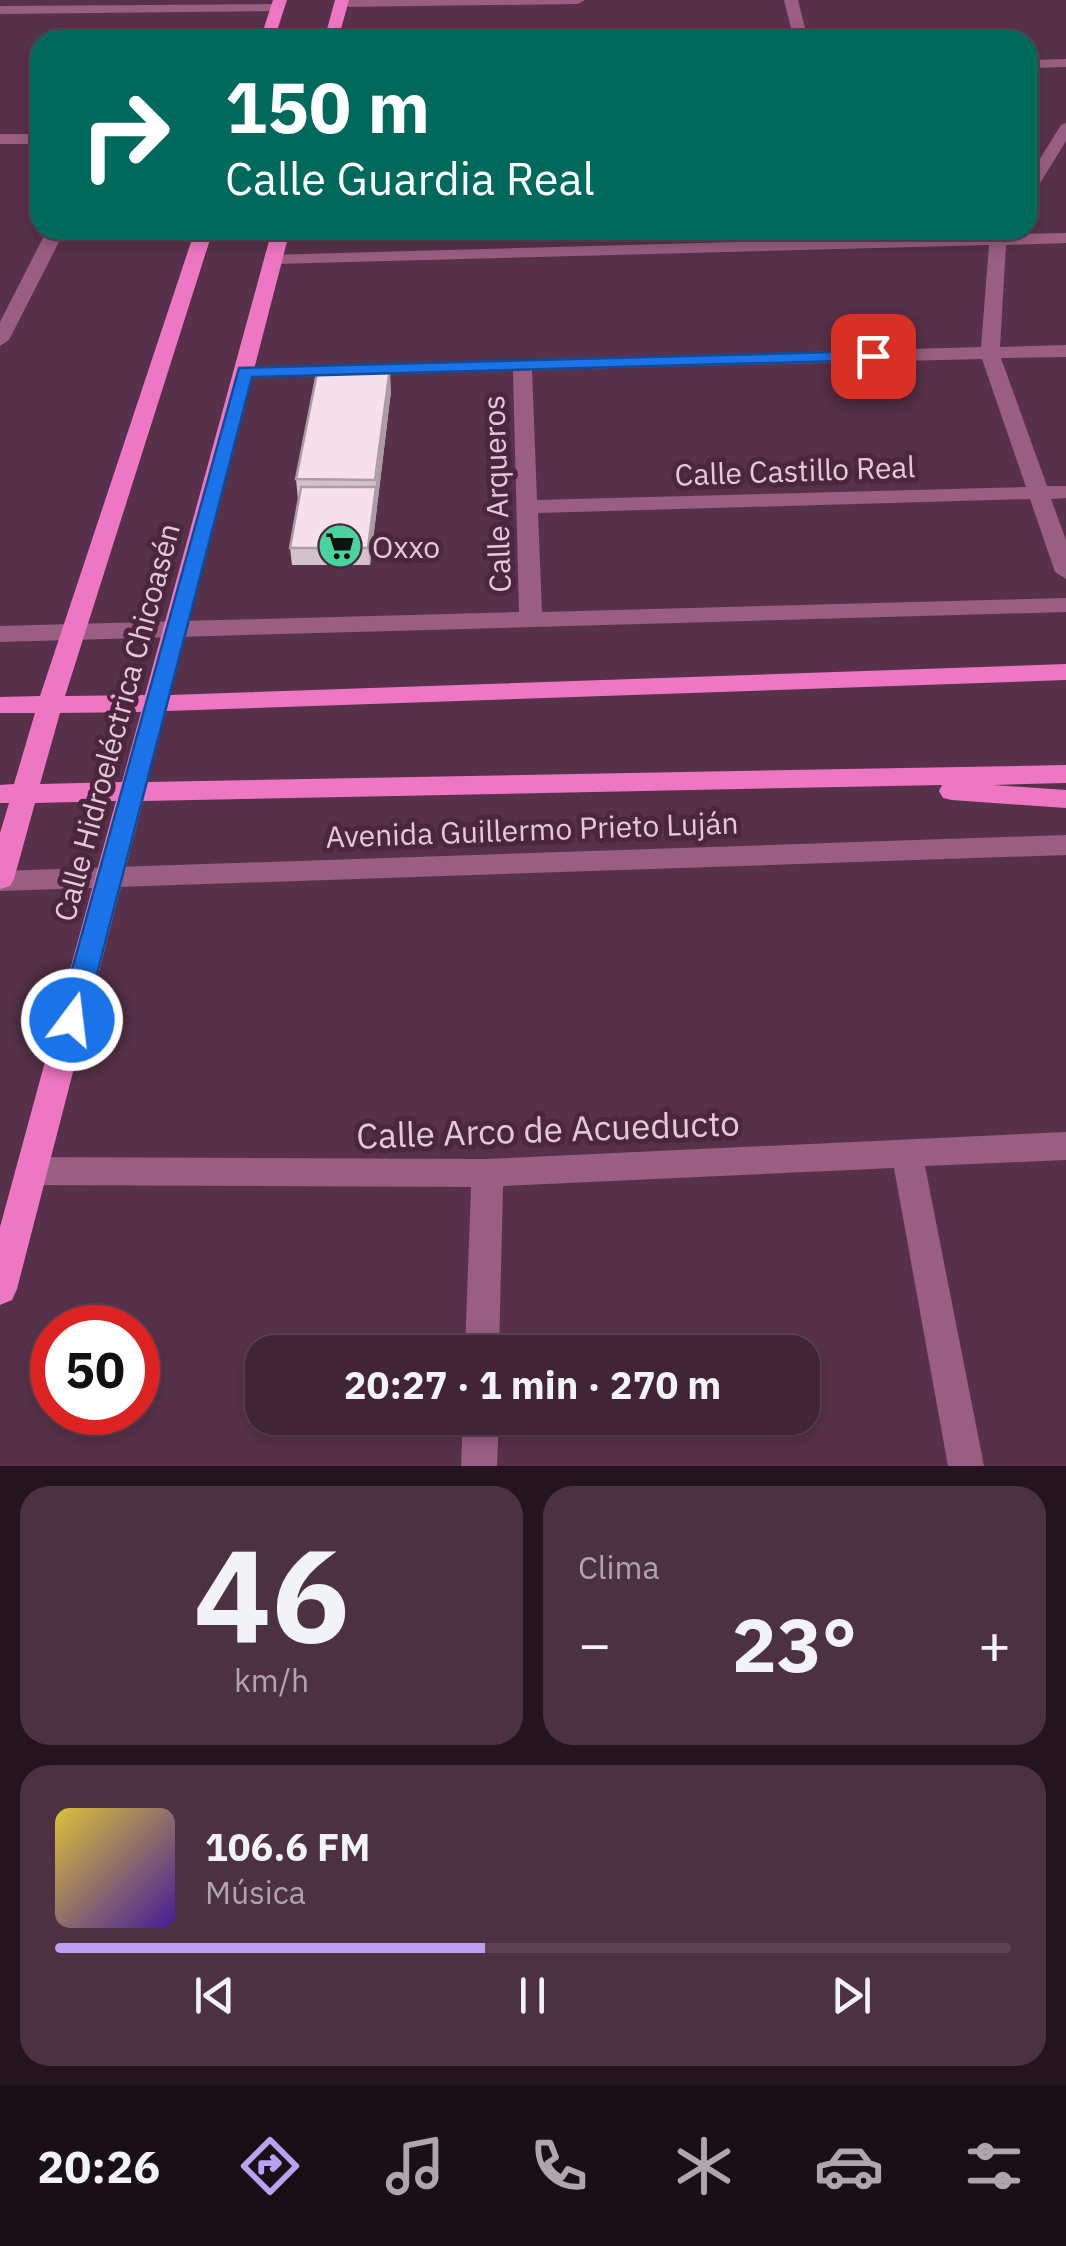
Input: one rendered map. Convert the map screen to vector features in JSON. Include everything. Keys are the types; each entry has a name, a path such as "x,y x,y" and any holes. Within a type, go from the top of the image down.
{"main road":[{"path":"334,30 341,2"},
{"path":"270,30 279,3"},
{"name":"Calle Hidroeléctrica Chicoasén","path":"0,880 12,793 50,704 201,240"},
{"name":"Calle Hidroeléctrica Chicoasén","path":"0,1289 279,240"},
{"path":"0,705 156,704 1059,672"},
{"name":"Avenida Guillermo Prieto Luján","path":"12,793 1066,774"},
{"path":"857,780 1066,799"}],"street":[{"path":"341,2 578,0"},
{"path":"792,0 799,30"},
{"path":"0,10 279,3"},
{"path":"1038,64 1066,63"},
{"path":"1038,175 1063,136"},
{"path":"0,139 30,140"},
{"path":"1038,237 1066,238"},
{"path":"0,340 51,240"},
{"path":"274,259 598,240"},
{"path":"1000,240 990,353 1066,572"},
{"path":"245,372 1066,352"},
{"name":"Calle Arqueros","path":"522,366 531,619"},
{"name":"Calle Castillo Real","path":"526,507 1066,492"},
{"path":"0,634 1066,605"},
{"name":"Avenida Guillermo Prieto Luján","path":"0,880 1066,844"},
{"name":"Calle Arco de Acueducto","path":"31,1170 487,1174 1066,1146"},
{"path":"906,1153 966,1466"},
{"path":"482,1335 487,1174"},
{"path":"479,1466 480,1435"}],"building":[{"path":"318,368 390,368 375,480 296,479"},
{"path":"301,487 376,487 368,548 290,548"}],"place":[{"name":"Oxxo","path":"340,546"}],"route":[{"path":"72,1020 245,372 873,356"}]}
